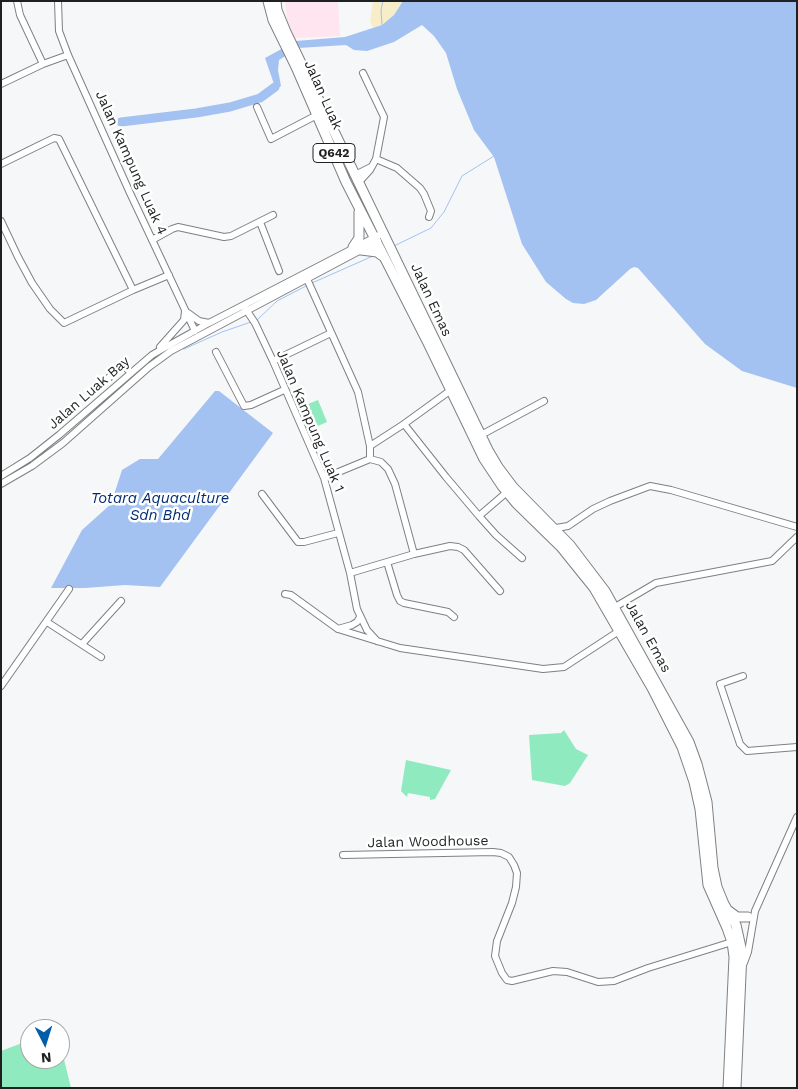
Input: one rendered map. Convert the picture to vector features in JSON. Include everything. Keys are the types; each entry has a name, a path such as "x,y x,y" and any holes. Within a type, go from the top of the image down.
{"main road":[{"name":"Jalan Luak","path":"268,1 273,20 283,33 388,242"},
{"name":"Jalan Luak","path":"276,1 283,33"},
{"name":"Jalan Luak","path":"299,66 317,115 379,249"},
{"path":"359,209 357,249 379,249"},
{"name":"Jalan Emas","path":"388,242 498,467 513,487 587,565 615,607 689,742 707,802 715,877 720,896 736,925 742,952 736,1088"},
{"name":"Jalan Emas","path":"379,249 484,459 507,492 575,563 605,604 672,727 688,762 700,809 708,885 732,942 734,957 728,1088"},
{"path":"729,911 737,917 751,914"},
{"path":"732,942 731,931 736,925"}],"street":[{"path":"17,1 20,15 43,64"},
{"name":"Jalan Kampung Luak 4","path":"58,1 59,31 68,56 195,331"},
{"path":"1,84 43,64 68,56"},
{"path":"357,178 367,167 371,167 376,160 384,117 363,73"},
{"path":"257,107 270,139 317,115"},
{"path":"1,164 54,138 59,139 132,290"},
{"path":"376,160 397,168 420,188 431,211 429,218"},
{"path":"152,240 178,227 224,238 273,216"},
{"path":"1,222 32,283 61,322 66,323 132,290 169,275"},
{"path":"260,222 279,271"},
{"path":"152,355 184,320 186,311 199,321 209,323 247,311 357,249 379,249 388,242"},
{"path":"192,339 195,331 202,334 307,279 357,249"},
{"path":"307,279 358,392 370,446 370,459"},
{"name":"Jalan Kampung Luak 1","path":"247,311 255,323 273,361 284,390 324,478 360,616 367,630 377,642"},
{"name":"Jalan Luak Bay","path":"1,476 30,458 60,435 152,355 209,323"},
{"path":"273,361 331,333"},
{"name":"Jalan Luak Bay","path":"1,484 32,466 63,443 149,367 171,351 202,334"},
{"path":"216,352 244,406 251,405 284,390"},
{"path":"98,388 123,366 131,373"},
{"path":"370,446 451,390"},
{"path":"481,435 544,401"},
{"path":"404,424 479,516 496,535 522,558"},
{"path":"324,478 370,459 381,462 388,469 395,484 414,554"},
{"path":"551,526 556,528 568,526 610,501 650,486 670,490 797,527"},
{"path":"479,516 507,492"},
{"path":"262,494 298,542 310,541 338,532"},
{"path":"566,541 568,526"},
{"path":"615,607 656,583 772,561 797,537"},
{"path":"350,573 414,554 450,546 464,550 500,591"},
{"path":"387,562 400,601 448,612 454,617"},
{"path":"1,686 69,589"},
{"path":"285,594 291,595 338,629 377,642 423,652 551,669 564,667 619,631"},
{"path":"82,644 121,601"},
{"path":"338,629 352,625 357,622 360,616"},
{"path":"47,622 101,657"},
{"path":"743,676 720,682 740,744 744,750 797,748"},
{"path":"742,970 748,952 751,914 796,820"},
{"name":"Jalan Woodhouse","path":"343,855 493,852 509,857 516,872 516,887 512,903 497,941 495,956 502,973 508,980 512,981 553,970 567,972 598,982 614,980 732,942"},
{"path":"736,925 751,914"}],"shaded area":[{"path":"285,1 338,1 340,36 295,38 287,21"}],"green space":[{"path":"318,400 327,422 313,428 303,406"},
{"path":"564,730 576,749 588,755 570,783 565,786 532,780 529,735 561,733"},
{"path":"406,760 451,770 435,799 430,800 430,797 408,793 407,797 401,791"},
{"path":"20,1044 20,1069 66,1069 71,1088 1,1088 1,1051"}],"sand":[{"path":"373,1 403,1 394,15 382,25 373,28 370,21"}],"water":[{"path":"403,1 797,1 797,388 742,371 705,344 638,268 630,269 596,300 584,304 573,303 566,299 546,282 522,244 494,157 474,130 457,89 446,53 434,36 422,25 394,42 367,51 354,50 346,45 298,48 279,60 278,70 281,86 268,96 264,92 269,90 274,84 265,58 296,41 345,37 382,25 394,15"},
{"name":"Totara Aquaculture Sdn Bhd","path":"215,391 219,391 273,433 160,587 125,585 51,588 82,530 111,504 122,470 140,459 158,459"}],"waterway":[{"path":"382,25 381,10 383,1"},
{"path":"121,122 230,107 260,98 275,87"},
{"path":"394,246 431,228 444,212 462,176 494,156"},
{"path":"312,283 373,256"},
{"path":"257,320 277,301 306,286"},
{"path":"184,349 222,332 251,322"}]}
